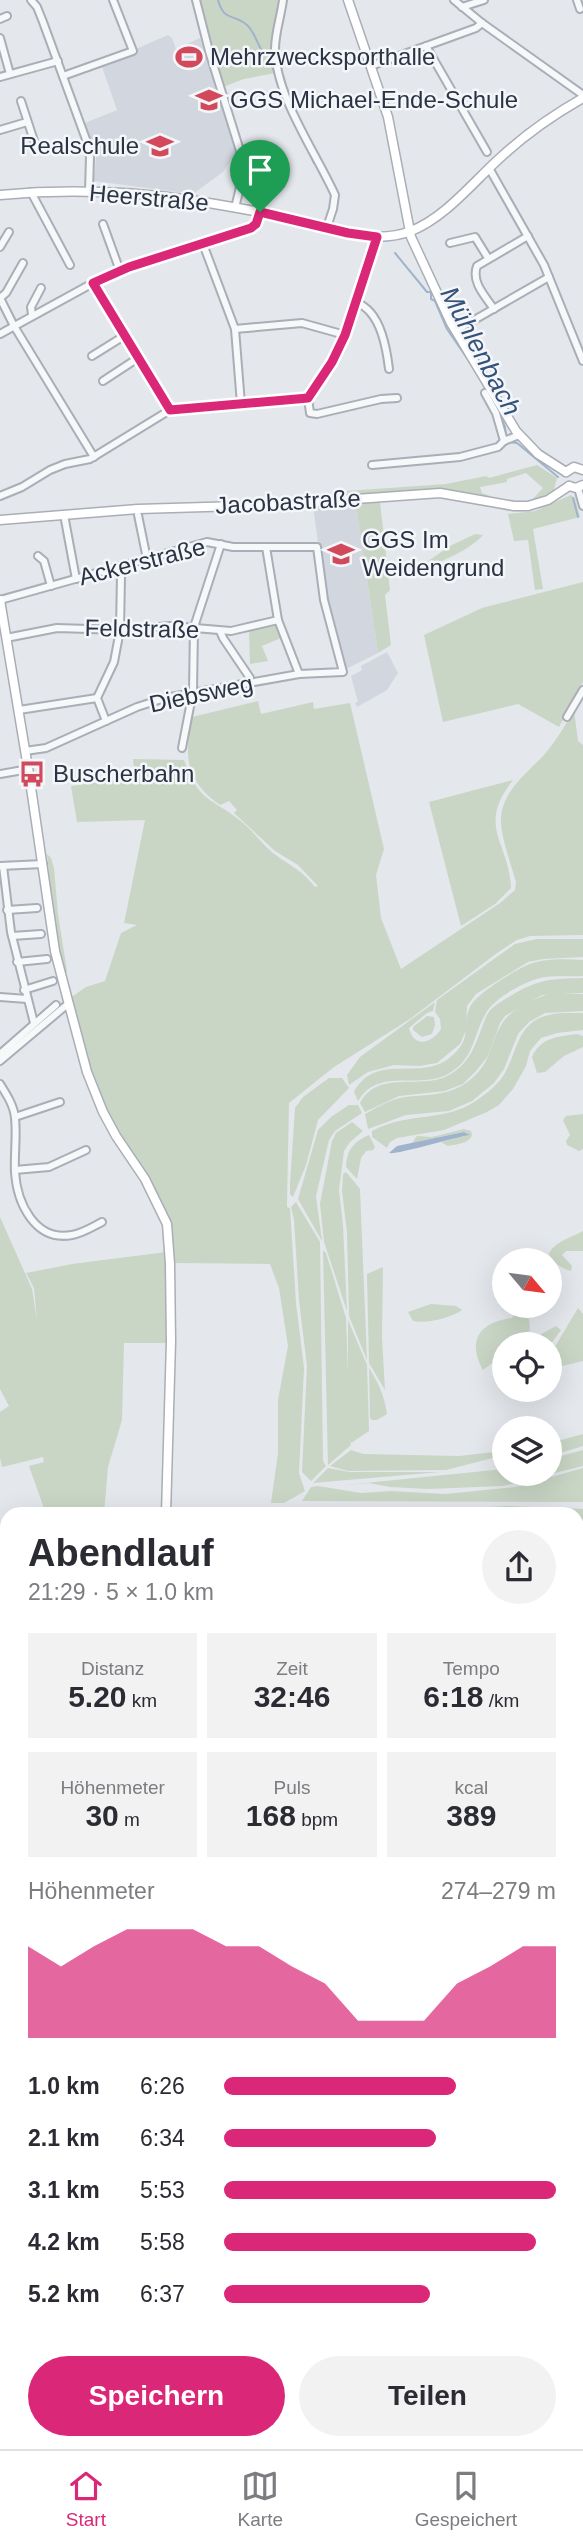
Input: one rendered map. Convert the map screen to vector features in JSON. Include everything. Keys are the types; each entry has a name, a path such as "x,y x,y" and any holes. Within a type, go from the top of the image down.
{"main road":[{"path":"348,0 391,127 409,232 455,331 519,435 538,454 566,472"},
{"name":"Heerstraße","path":"0,195 31,192 123,192 260,212 377,237 409,232 423,226 443,211 534,129 583,97"},
{"path":"581,487 569,486 565,479 566,472 573,467 583,470"},
{"name":"Jacobastraße","path":"0,520 138,509 311,502 440,493 528,506 548,500 569,486"},
{"path":"0,600 29,769 55,951 87,1072 103,1112 149,1186 167,1223 171,1340 166,1507"}],"street":[{"path":"31,0 37,7 87,142 90,157 89,191"},
{"path":"63,76 133,51 113,0"},
{"path":"196,0 209,51 242,154 241,183 235,208"},
{"path":"283,0 275,45 278,71 293,111 335,195 327,227"},
{"path":"454,0 583,97"},
{"path":"462,8 484,0"},
{"path":"577,0 580,9"},
{"path":"370,66 476,28 482,23"},
{"path":"0,37 10,74"},
{"path":"426,46 488,152"},
{"path":"0,77 58,61"},
{"path":"21,101 37,150"},
{"path":"0,130 27,122"},
{"path":"489,168 549,277 583,361"},
{"path":"31,192 70,265"},
{"path":"0,334 120,271 251,228 256,224 260,212"},
{"path":"103,224 120,271"},
{"path":"0,247 9,232"},
{"path":"494,309 475,281 477,266 528,236"},
{"path":"377,237 345,335 332,362 308,398 310,413 317,414 381,398 397,398"},
{"path":"450,243 475,237 488,258"},
{"path":"203,244 235,329 241,404"},
{"path":"23,263 6,293 0,298 14,326 94,457"},
{"path":"455,331 549,277"},
{"path":"93,283 170,410"},
{"path":"32,315 30,307 41,288"},
{"path":"356,301 371,312 377,323 389,369"},
{"path":"235,329 302,323 345,335"},
{"path":"92,356 124,336"},
{"path":"103,381 138,358"},
{"path":"485,393 496,413 504,441"},
{"path":"0,496 22,487 50,470 94,457 170,410 308,398"},
{"path":"372,465 458,457 498,447 504,441 519,435"},
{"path":"581,487 583,506"},
{"path":"138,515 147,559"},
{"path":"65,520 76,579"},
{"name":"Ackerstraße","path":"0,600 206,542 266,547 317,547 324,600 343,672"},
{"path":"182,748 193,691 194,627 221,544"},
{"path":"266,547 278,620 299,674"},
{"name":"Ackerstraße","path":"38,556 44,561 51,586"},
{"path":"106,721 97,698 114,662 120,630 121,575 118,566"},
{"name":"Feldstraße","path":"6,638 57,628 120,630 171,626 220,631 242,630 278,620"},
{"path":"220,631 250,678 250,683"},
{"name":"Diebsweg","path":"25,751 46,748 165,698 193,691 299,674 343,672"},
{"path":"567,717 583,690"},
{"path":"19,710 97,698"},
{"path":"0,774 29,769"},
{"path":"34,1023 11,934 1,866 43,864"},
{"path":"7,910 37,908"},
{"path":"0,931 11,934 41,934"},
{"path":"17,962 47,959"},
{"path":"24,990 53,981"},
{"path":"0,997 27,999"},
{"path":"0,1061 69,1003"},
{"path":"0,1054 56,1004"},
{"path":"0,1084 8,1096 15,1117 15,1170 27,1215 42,1230 62,1236 102,1222"},
{"path":"15,1117 60,1102"},
{"path":"15,1170 49,1167 86,1150"}],"shaded area":[{"path":"168,35 176,49 200,38 236,153 223,172 193,194 94,181 96,157 85,123 117,110 101,64"},
{"name":"GGS Im Weidengrund","path":"356,504 378,653 346,669 343,667 326,601 313,506"},
{"path":"387,652 398,673 387,690 357,707 351,676 362,670 361,666"}],"green space":[{"path":"199,0 279,0 273,41 275,73 244,79 223,87"},
{"path":"537,465 557,478 554,489 556,491 530,502 543,488 526,473 507,479 507,482 480,487 482,493 490,496 489,498 436,491 348,496 347,491 446,484 486,476 489,478"},
{"path":"571,495 575,498 580,517 533,529 543,589 535,590 528,540 514,541 508,514 535,511"},
{"path":"380,502 390,590 385,595 391,645 378,653 356,504"},
{"path":"475,534 483,535 471,546 436,563 421,566 450,546"},
{"path":"583,582 583,682 559,727 518,704 443,722 424,635 482,608"},
{"path":"277,625 281,638 262,646 268,661 250,664 249,631"},
{"path":"258,701 261,714 313,702 314,709 350,703 384,849 376,875 381,918 401,969 500,903 515,890 516,882 501,825 506,799 517,783 544,755 574,710 578,741 583,745 583,935 530,936 517,940 410,1019 334,1067 289,1103 287,1207 290,1208 296,1303 304,1368 299,1473 305,1491 284,1503 271,1503 278,1453 278,1400 288,1346 279,1288 270,1264 173,1263 169,1220 161,1200 98,1094 70,998 86,987 105,981 121,933 137,925 124,923 145,820 77,822 71,786 135,777 133,759 184,760 195,785 207,798 242,822 269,849 315,887 318,886 298,865 275,851 234,813 237,810 229,801 220,805 208,796 194,777 190,766 188,743 192,717"},
{"path":"513,780 502,796 496,822 511,888 495,904 461,926 429,802"},
{"path":"47,854 54,868 67,971 65,978 53,915"},
{"path":"537,939 583,939 583,957 528,962 476,994 467,1006 466,1030 460,1044 437,1063 419,1066 394,1065 368,1072 349,1085 347,1075 360,1057 435,1002 433,1011 409,1028 411,1035 419,1041 433,1038 441,1029 440,1019 435,1012 437,1000 515,944"},
{"path":"556,959 583,960 583,976 540,978 502,996 486,1013 468,1055 446,1075 435,1079 399,1080 376,1085 366,1091 358,1101 354,1092 363,1080 373,1073 424,1068 448,1059 464,1039 470,1007 506,976 536,962"},
{"path":"583,978 583,993 542,995 505,1016 488,1056 463,1084 445,1091 399,1096 365,1112 360,1103 378,1086 437,1080 456,1071 473,1050 489,1012 501,1002 544,981"},
{"path":"549,994 583,994 583,1011 545,1013 529,1022 518,1034 504,1069 494,1083 472,1101 449,1111 406,1115 368,1129 365,1114 386,1103 400,1098 448,1092 473,1078 485,1063 507,1017 524,1005"},
{"path":"583,1013 583,1030 541,1038 530,1051 526,1066 513,1089 499,1105 444,1130 397,1138 390,1142 387,1148 372,1137 372,1131 386,1125 443,1114 470,1104 502,1078 529,1025 549,1015"},
{"path":"427,1016 434,1017 435,1025 432,1034 422,1037 413,1027"},
{"path":"577,1034 583,1036 583,1047 564,1056 545,1072 537,1073 532,1057 540,1045 550,1039"},
{"path":"329,1078 342,1078 349,1088 318,1120 306,1165 293,1197 290,1194 290,1184 295,1108 303,1097"},
{"path":"349,1105 358,1105 362,1113 335,1131 329,1140 316,1196 322,1241 298,1199 318,1130"},
{"path":"583,1114 583,1149 579,1151 567,1145 566,1141 570,1135 563,1120 566,1116"},
{"path":"352,1122 363,1131 344,1151 339,1190 347,1311 324,1242 320,1204 332,1141 336,1133"},
{"path":"464,1129 471,1131 472,1135 462,1143 448,1146 441,1142 469,1135 464,1132 412,1143 417,1136 432,1137"},
{"path":"369,1135 375,1147 366,1151 361,1158 357,1179 346,1167 348,1156 355,1144"},
{"path":"346,1172 360,1189 367,1360 349,1316 347,1233 342,1191 343,1174"},
{"path":"296,1202 320,1242 323,1461 326,1466 311,1481 302,1472 307,1366 291,1207"},
{"path":"0,1217 32,1289 37,1320 34,1288 26,1273 166,1252 166,1343 124,1343 122,1420 108,1467 105,1507 44,1507 29,1466 44,1462 43,1457 2,1467 0,1412 9,1406 0,1389"},
{"path":"583,1231 583,1251 566,1251 562,1255 562,1248 553,1248"},
{"path":"323,1250 346,1318 348,1373 348,1320 367,1365 369,1431 351,1443 349,1438 351,1445 328,1465"},
{"path":"562,1255 572,1266 571,1271 562,1267"},
{"path":"383,1267 382,1337 385,1390 369,1363 367,1274"},
{"path":"431,1304 456,1306 462,1310 439,1320 413,1321 408,1312"},
{"path":"578,1308 583,1314 583,1361 562,1366 562,1335"},
{"path":"528,1318 530,1330 492,1332 492,1363 483,1370 478,1359 477,1341 485,1328 501,1320"},
{"path":"556,1326 561,1330 560,1332 545,1332"},
{"path":"369,1368 381,1390 387,1414 377,1420 370,1418"},
{"path":"583,1434 583,1446 562,1452 562,1440"},
{"path":"351,1450 363,1454 459,1456 492,1452 492,1458 446,1470 348,1471 330,1466"},
{"path":"583,1450 583,1466 562,1471 562,1456"},
{"path":"328,1468 349,1472 440,1472 313,1483"},
{"path":"583,1468 583,1502 302,1501 311,1487 318,1486 361,1493 391,1491 445,1494 520,1486 562,1486 562,1474"},
{"path":"492,1470 492,1486 503,1486 428,1489 369,1483 335,1486"}],"water":[{"path":"464,1132 470,1135 389,1153 397,1146"}],"waterway":[{"name":"Mühlenbach","path":"218,0 223,12 242,21 250,29 262,51 269,57 280,89"},
{"name":"Mühlenbach","path":"306,145 314,163"},
{"name":"Mühlenbach","path":"395,253 427,292 431,292 431,299 435,301 447,329 471,364"},
{"name":"Mühlenbach","path":"500,415 506,436"},
{"name":"Mühlenbach","path":"509,442 517,443 558,477"},
{"name":"Mühlenbach","path":"573,498 578,517"}],"place":[{"name":"Mehrzwecksporthalle","path":"189,57"},
{"name":"GGS Michael-Ende-Schule","path":"209,100"},
{"name":"Realschule","path":"160,146"},
{"name":"GGS Im Weidengrund","path":"341,554"},
{"name":"Buscherbahn","path":"32,774"}],"route":[{"path":"260,212 348,233 377,237 340,348 308,398 170,410 93,283 129,267 251,228 256,224 260,212"}]}
